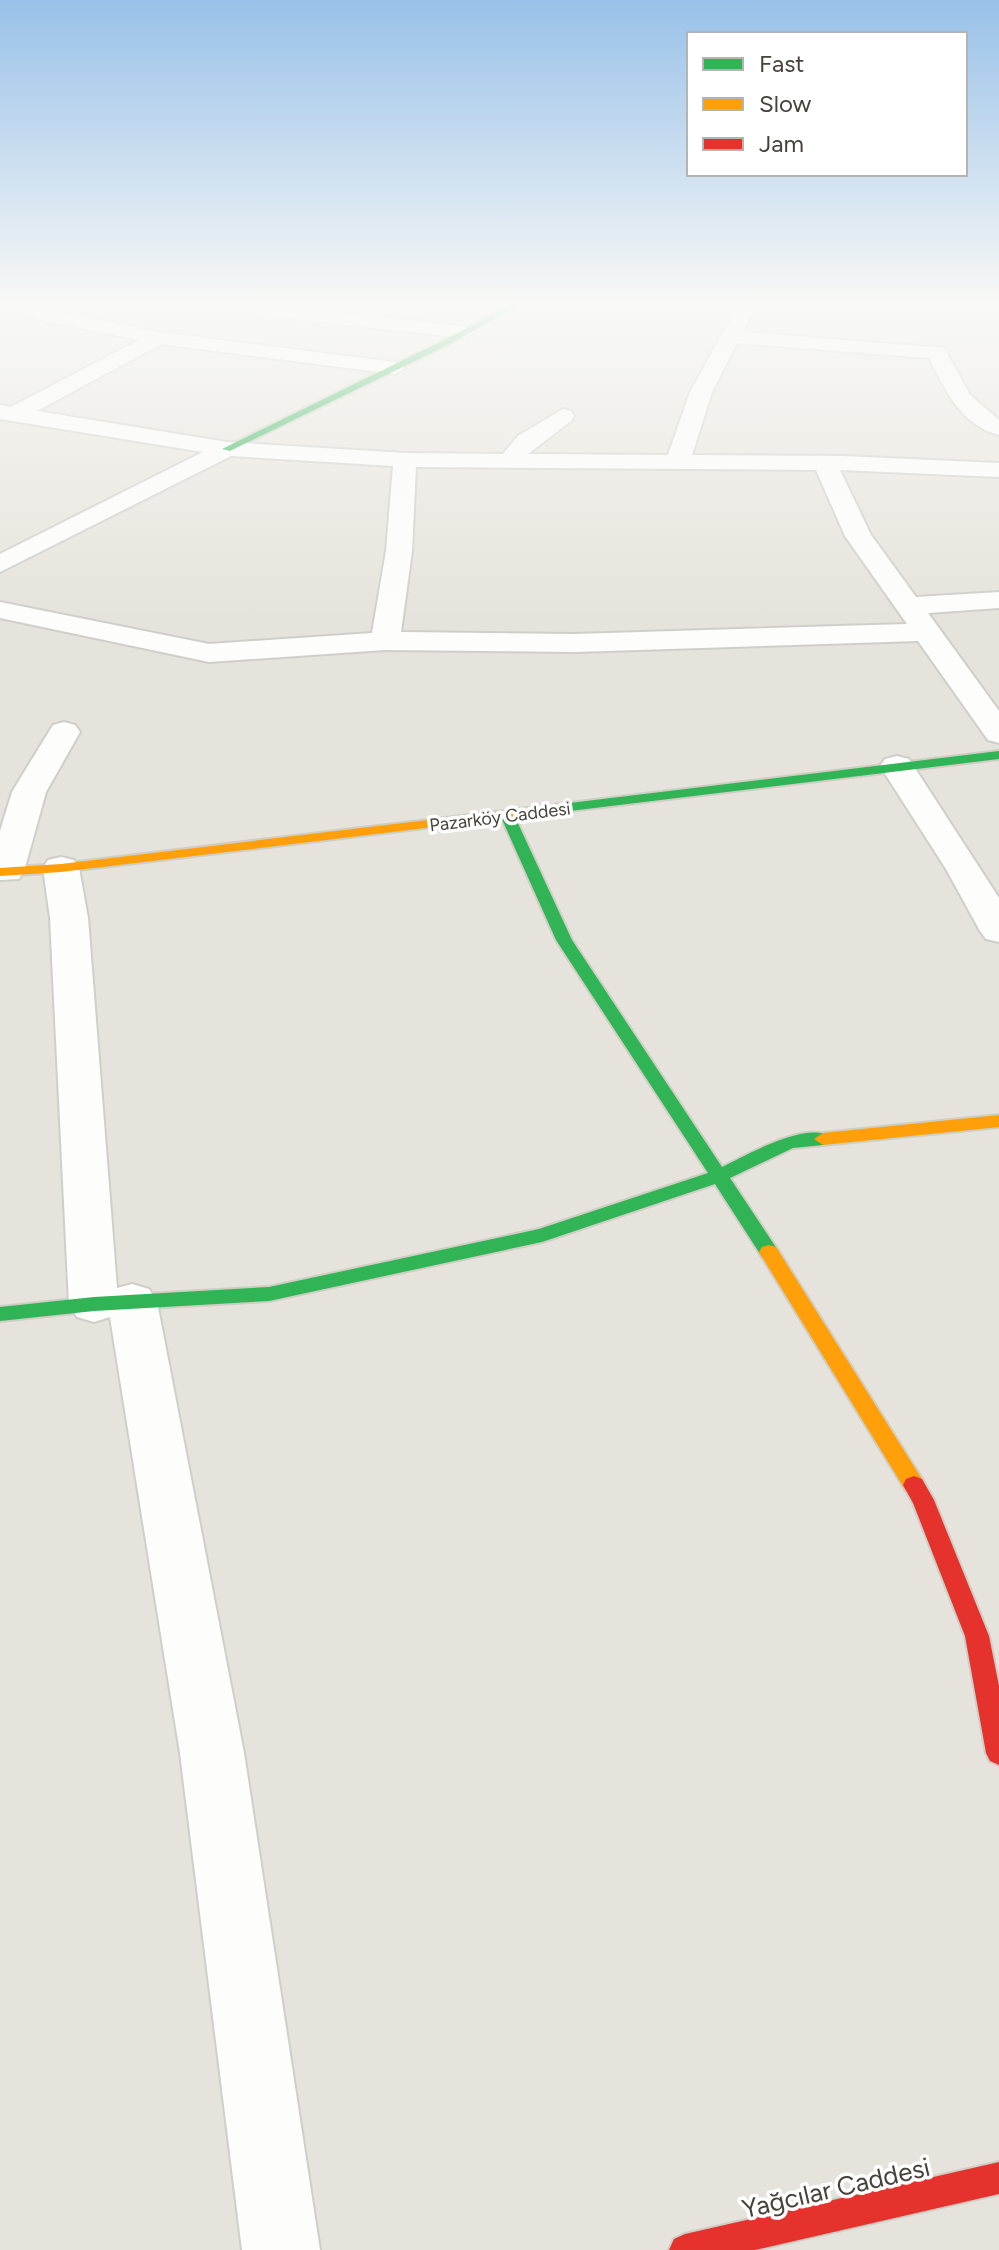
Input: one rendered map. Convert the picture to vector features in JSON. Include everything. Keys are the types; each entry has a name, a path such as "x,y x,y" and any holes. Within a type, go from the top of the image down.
{"street":[{"path":"0,564 310,409"},
{"path":"677,463 695,409"},
{"path":"970,409 980,422 999,428"},
{"path":"7,413 227,449 405,460 825,463 999,470"},
{"path":"508,462 526,441 563,416"},
{"path":"385,641 399,551 405,460"},
{"path":"825,463 858,536 999,733"},
{"path":"909,606 999,600"},
{"path":"0,610 209,653 385,641 575,643 927,632"},
{"path":"3,871 29,792 64,732"},
{"name":"Pazarköy Caddesi","path":"3,871 61,868 508,817 999,755"},
{"path":"897,766 964,869 999,931"},
{"path":"508,817 564,940 721,1175 923,1500 977,1636 999,1753"},
{"path":"61,868 113,1303 212,1753 281,2250"},
{"path":"0,1314 113,1303 269,1294 542,1235 721,1175 789,1142 999,1121"},
{"name":"Yağcılar Caddesi","path":"685,2250 999,2178"}],"shaded area":[{"path":"0,409 999,409 999,2250 0,2250"}],"traffic: fast":[{"path":"227,449 309,409"},
{"path":"545,810 999,755"},
{"path":"508,817 564,940 769,1252"},
{"path":"0,1314 94,1304 269,1294 542,1235 721,1175 789,1142 823,1139"}],"traffic: slow":[{"path":"0,872 61,868 545,810"},
{"path":"823,1139 999,1121"},
{"path":"769,1252 914,1485"}],"traffic: jam":[{"path":"914,1485 923,1500 977,1636 999,1753"},
{"path":"685,2250 999,2178"}]}
